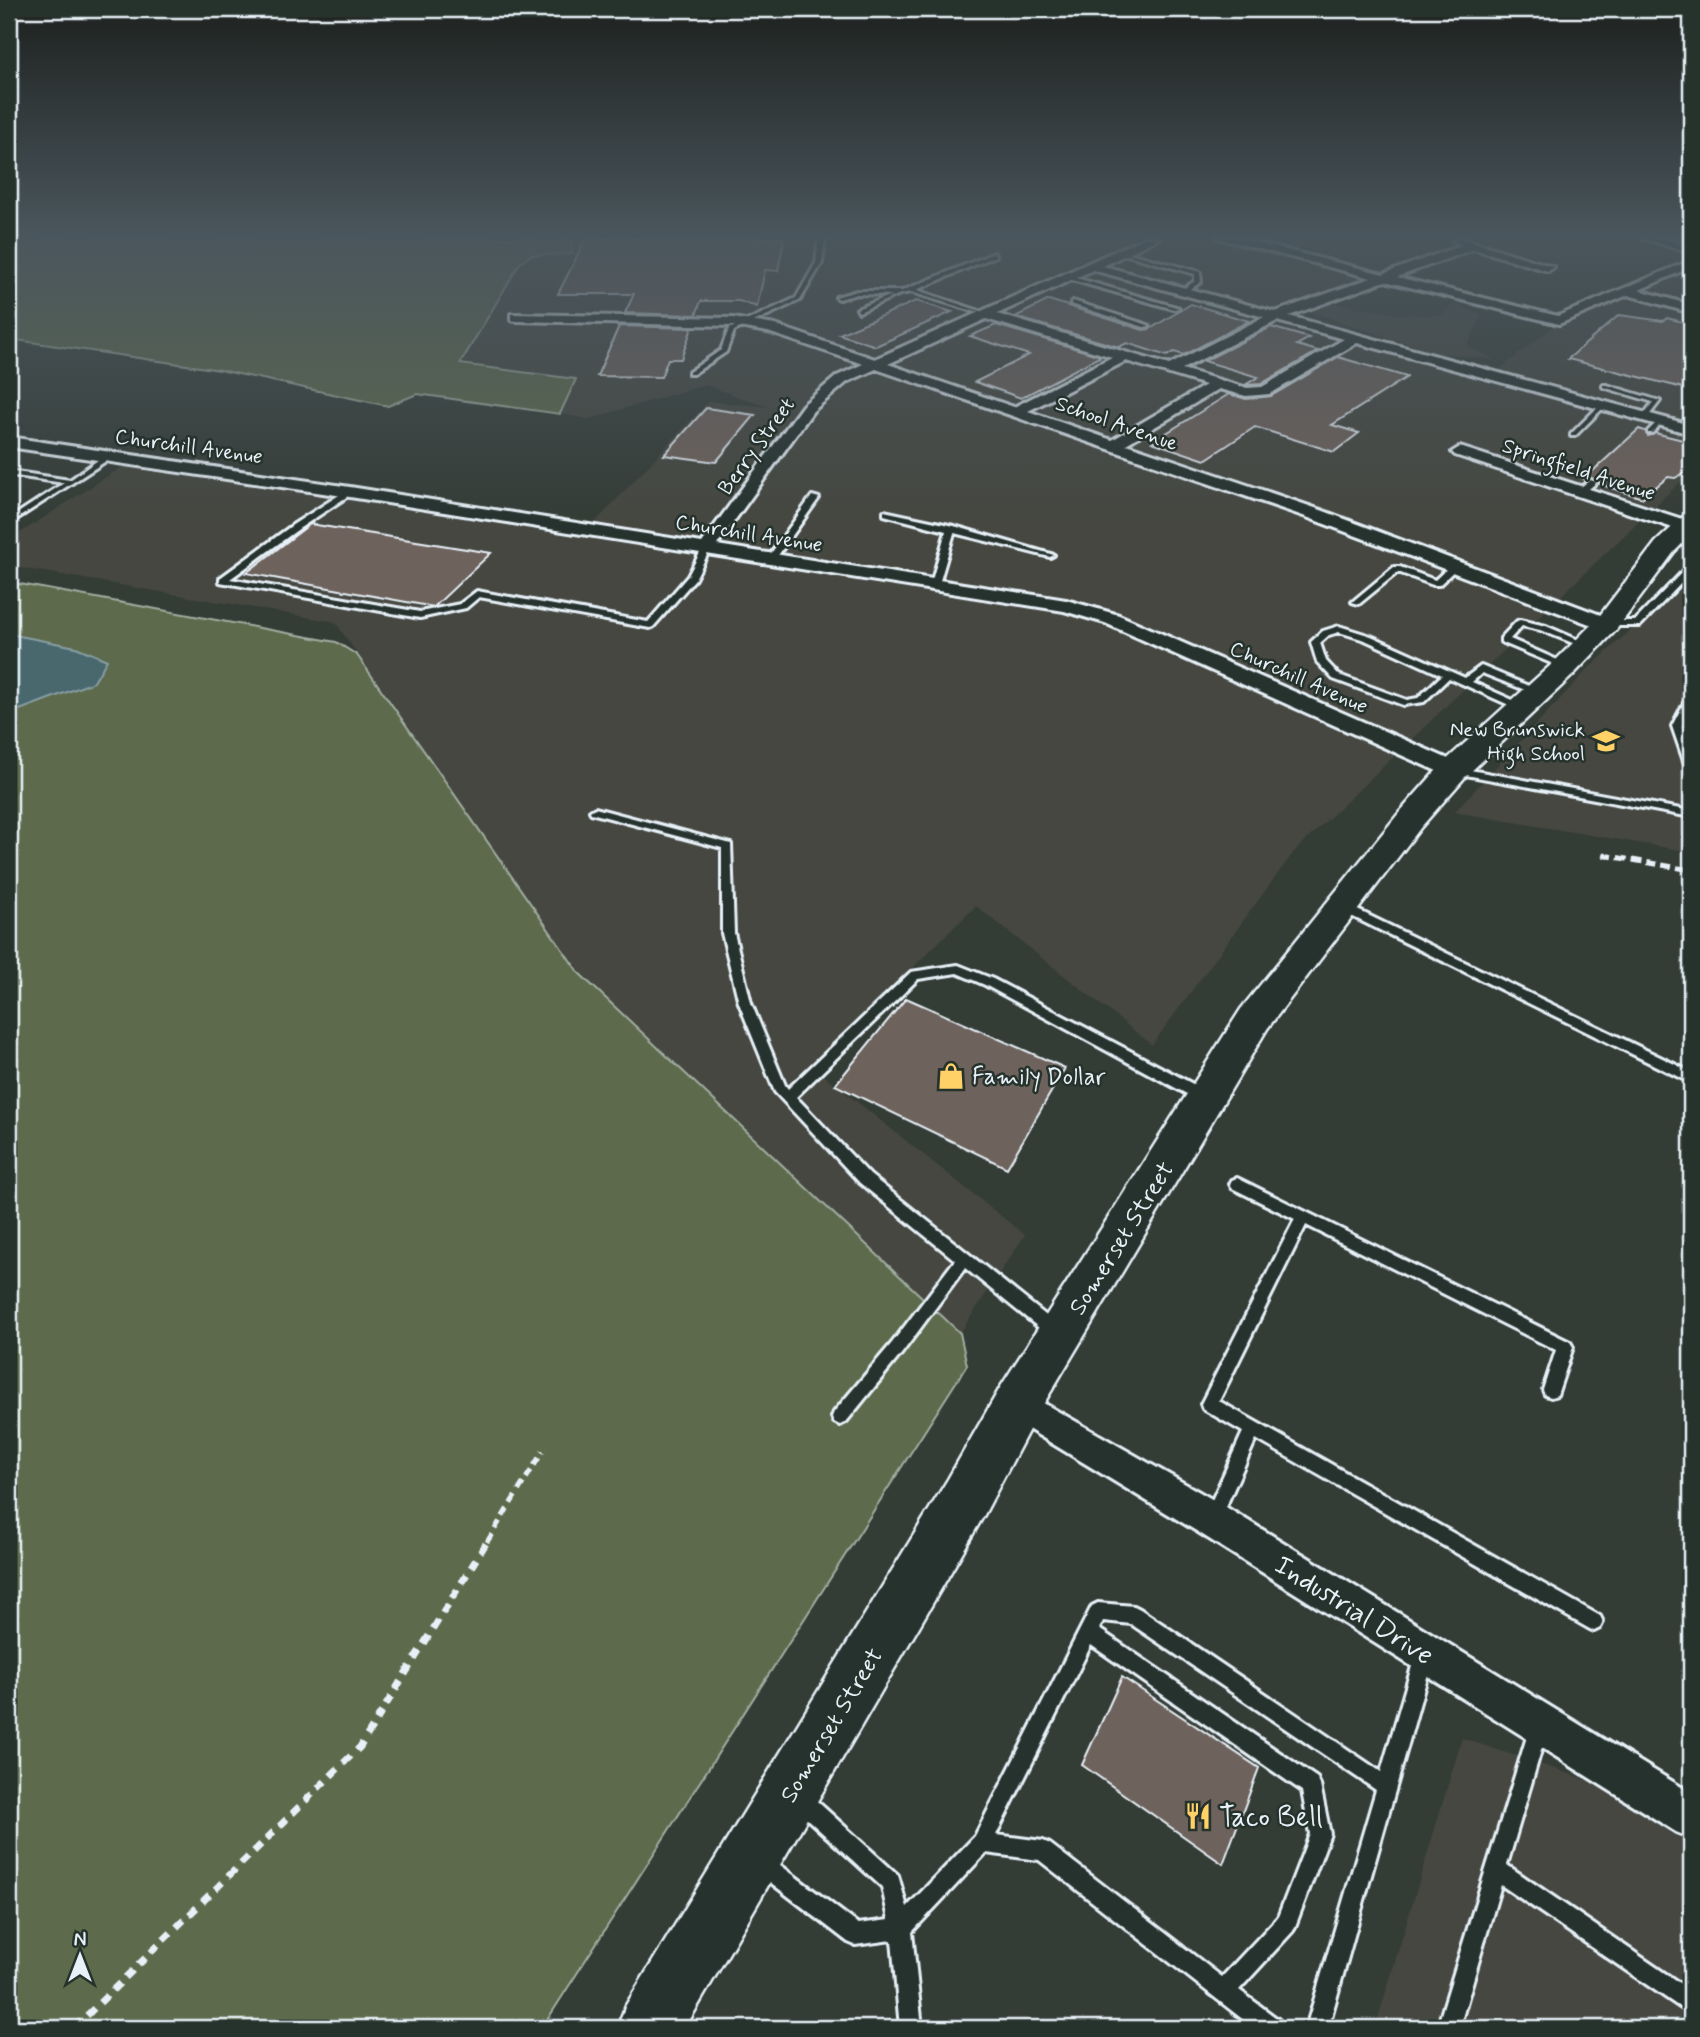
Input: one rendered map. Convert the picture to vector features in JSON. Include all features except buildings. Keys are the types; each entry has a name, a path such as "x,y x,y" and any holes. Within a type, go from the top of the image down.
{"main road":[{"name":"Somerset Street","path":"649,2028 966,1497 1017,1404 1254,1020 1454,769 1566,666 1607,624 1665,547 1687,525"}],"street":[{"name":"School Avenue","path":"785,333 1115,444 1607,624"},
{"name":"Berry Street","path":"706,549 808,408 827,388 942,333"},
{"path":"1048,333 1246,391 1265,391 1355,338"},
{"path":"1169,370 1242,333"},
{"path":"1336,333 1645,417 1655,427 1691,430"},
{"path":"1017,411 1124,356"},
{"path":"1115,444 1217,384"},
{"name":"Churchill Avenue","path":"11,444 350,492 1066,606 1112,619 1454,769"},
{"name":"Springfield Avenue","path":"1460,452 1587,487 1687,525"},
{"name":"Industrial Drive","path":"1017,1404 1211,1519 1691,1817"}],"lane":[{"path":"691,373 724,351 730,333"},
{"path":"1605,386 1657,401 1645,417"},
{"path":"1573,435 1602,405"},
{"path":"9,522 108,457"},
{"path":"9,473 71,482"},
{"path":"350,492 297,526 223,580 420,615 463,606 477,594 650,625 692,577 706,549"},
{"path":"771,559 815,498"},
{"path":"887,513 1050,555"},
{"path":"934,584 951,528"},
{"path":"1356,602 1397,569 1436,583 1454,566"},
{"path":"1607,624 1637,624 1691,568"},
{"path":"1566,666 1504,640 1521,623 1543,628 1586,645"},
{"path":"1447,675 1421,700 1406,703 1336,677 1322,662 1315,642 1326,633 1339,629 1368,638 1465,683 1529,700"},
{"path":"1465,683 1481,669 1529,700"},
{"path":"1691,699 1677,726 1691,767"},
{"path":"1454,769 1691,814"},
{"path":"595,811 727,846 728,933 745,1003 780,1088 865,1179 1059,1336"},
{"path":"1342,907 1401,933 1691,1078"},
{"path":"789,1097 915,975 958,969 989,982 1207,1098"},
{"path":"1237,1184 1565,1347 1551,1390"},
{"path":"1303,1217 1209,1404 1594,1622"},
{"path":"840,1417 897,1348 964,1259"},
{"path":"1211,1519 1253,1429"},
{"path":"752,1856 855,1935 901,1928 982,1843 1098,1612 1134,1615 1386,1786"},
{"path":"1088,1632 1310,1785 1320,1834 1286,1924 1223,1991"},
{"path":"1317,2028 1425,1652"},
{"path":"1448,2028 1540,1723"},
{"path":"792,1791 891,1882 901,1928 911,2028"},
{"path":"982,1843 1043,1851 1271,2028"},
{"path":"1496,1869 1691,2003"}],"path":[{"path":"74,2028 360,1747 543,1451"}],"shaded area":[{"path":"478,333 1338,333 1491,376 1545,333 1691,333 1691,476 1679,483 1294,852 1152,1045 976,906 812,1066 1025,1235 960,1333 579,973 335,622 9,566 9,540 128,463 585,533 709,401 768,407 705,385 589,419 560,414 576,379 459,364"},
{"path":"1375,333 1473,333 1467,346 1496,360 1432,352"},
{"name":"New Brunswick High School","path":"1691,574 1691,852 1454,812 1587,670"},
{"path":"1462,1738 1691,1814 1691,2028 1375,2028"}],"green space":[{"path":"9,333 478,333 460,364 576,379 560,414 417,394 388,406 220,370 9,339"},
{"path":"9,582 336,642 357,655 579,973 960,1333 967,1365 542,2028 9,2028"}],"water":[{"path":"9,634 76,647 107,660 94,682 9,714"}],"railway":[{"path":"1603,855 1691,870"}],"place":[{"name":"New Brunswick High School","path":"1606,741"},
{"name":"Family Dollar","path":"951,1076"},
{"name":"Taco Bell","path":"1198,1816"}]}
